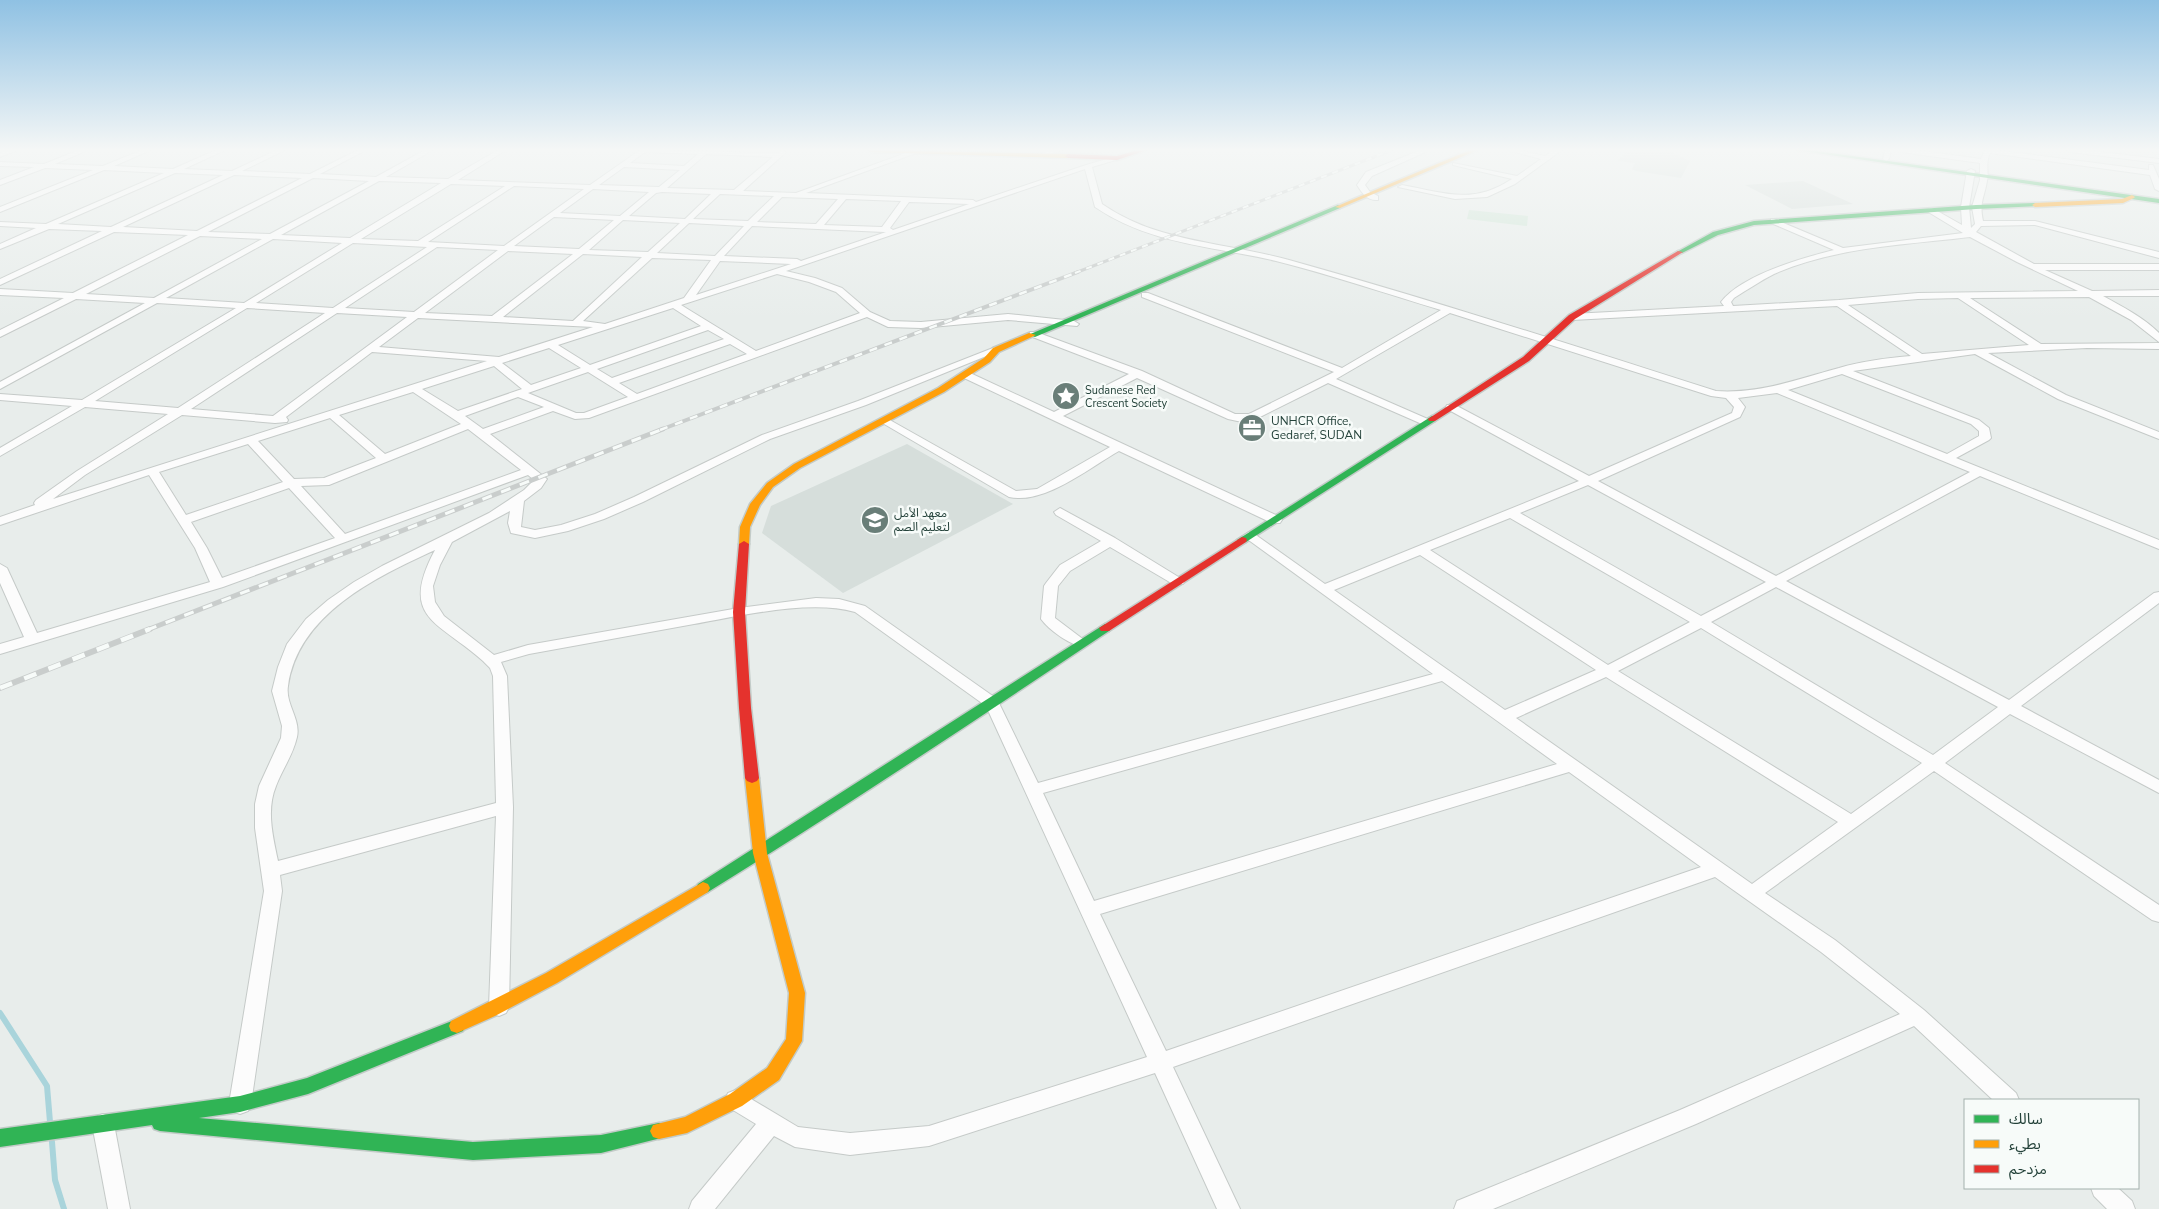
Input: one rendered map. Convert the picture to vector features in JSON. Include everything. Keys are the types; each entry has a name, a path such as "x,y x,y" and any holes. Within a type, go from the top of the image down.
{"main road":[{"path":"103,1124 473,1151 601,1144 687,1125 736,1100 773,1074 794,1041 797,993 760,853 744,708 739,612 745,528 755,504 770,485 797,466 884,421 966,375 987,360 1038,336 1061,322 1234,249 1344,206"},
{"path":"987,360 996,350 1074,324 1248,252 1348,206"},
{"path":"1,1138 240,1104 308,1086 423,1041 499,1007 559,975 760,853 992,703 1080,643 1519,364 1547,341 1560,326 1572,318 1702,239 1733,226 1774,221 1986,206"}],"street":[{"path":"0,247 93,206"},
{"path":"0,282 161,206"},
{"path":"0,334 251,206"},
{"path":"0,386 324,206"},
{"path":"0,453 85,404 349,240 407,206"},
{"path":"421,243 478,206"},
{"path":"275,420 415,315 565,206"},
{"path":"494,320 637,206"},
{"path":"576,323 703,206"},
{"path":"688,300 695,286 768,206"},
{"path":"818,227 836,206"},
{"path":"884,230 901,206"},
{"path":"0,521 152,470 777,272 968,206"},
{"path":"1100,206 1120,221 1167,236 1248,252 1450,309 1715,394 1746,396 1842,370 1921,358 2038,346 2119,344 2159,346"},
{"path":"1970,207 1979,224"},
{"path":"1970,207 1966,227 1972,232"},
{"path":"1929,210 2031,266 2089,293 2134,318 2153,331 2159,339"},
{"path":"553,215 900,230"},
{"path":"1774,221 1842,251"},
{"path":"1979,224 2035,223 2159,255"},
{"path":"0,224 807,262"},
{"path":"1730,308 1726,299 1770,273 1805,260 1842,251 1972,232 1979,224"},
{"path":"27,512 81,474 437,244"},
{"path":"2031,266 2159,267"},
{"path":"777,272 812,280 839,290 867,314 888,324 905,326 1008,317 1074,324"},
{"path":"0,292 609,325"},
{"path":"1572,318 1959,295 2159,293"},
{"path":"1145,295 1343,372"},
{"path":"1959,295 2038,346"},
{"path":"1839,303 1921,358"},
{"path":"673,304 754,354"},
{"path":"1038,336 1138,373 1232,417 1242,419 1252,417 1328,380 1450,309"},
{"path":"611,382 670,373 754,354 867,314"},
{"path":"457,415 709,326"},
{"path":"518,393 552,408 581,417 637,398 670,373 731,340"},
{"path":"551,345 637,398"},
{"path":"369,349 499,361 529,389"},
{"path":"519,497 514,523 515,530 521,534 543,534 576,523 673,484 760,440 860,404 954,365 996,350"},
{"path":"634,352 670,373"},
{"path":"1978,352 2062,397 2159,436"},
{"path":"1842,370 1975,422 1985,430 1985,438 1948,458"},
{"path":"1055,416 1138,373"},
{"path":"966,375 1276,520"},
{"path":"1328,380 1426,422"},
{"path":"240,1104 273,891 272,870 264,833 264,795 289,737 289,724 280,693 285,665 297,637 319,615 346,594 389,567 505,509 540,481 539,476 528,471 470,424 414,388"},
{"path":"1777,389 2159,545"},
{"path":"1325,589 1588,481 1736,415 1740,407 1731,396"},
{"path":"0,397 307,422"},
{"path":"1451,407 2159,787"},
{"path":"483,434 552,408"},
{"path":"332,414 384,459"},
{"path":"884,421 1013,494 1026,495 1041,492 1118,446"},
{"path":"183,520 292,483 325,482 470,424"},
{"path":"250,439 343,539"},
{"path":"152,470 201,548 218,584"},
{"path":"0,649 218,584 528,471"},
{"path":"1504,717 1608,671 1776,583 1980,471"},
{"path":"1060,512 1178,581"},
{"path":"1511,513 1701,622 1934,763 2159,915"},
{"path":"1249,536 1716,869 1828,946 1917,1016 2007,1099"},
{"path":"447,539 430,576 426,593 430,610 445,625 492,660 498,668 500,676 505,808 499,1007"},
{"path":"1080,643 1054,625 1048,618 1051,586 1065,568 1110,541"},
{"path":"1421,550 1608,671 1851,822"},
{"path":"0,568 32,638"},
{"path":"1752,893 1934,763 2159,596"},
{"path":"492,660 528,650 739,612 816,602 839,603 860,609 992,703 1229,1209"},
{"path":"1032,790 1446,676"},
{"path":"1088,910 1572,765"},
{"path":"272,870 505,808"},
{"path":"736,1100 795,1137 850,1144 930,1136 1161,1062 1716,869"},
{"path":"1465,1209 1688,1117 1917,1016"},
{"path":"700,1209 771,1122"},
{"path":"103,1124 119,1209"},
{"path":"2103,1189 2124,1209"}],"shaded area":[{"path":"1787,206 1823,206 1792,209"},
{"name":"معهد الأمل لتعليم الصم","path":"907,444 1013,504 843,593 762,533 771,506"}],"green space":[{"path":"1469,210 1528,216 1527,226 1467,219"}],"waterway":[{"path":"0,1013 47,1086 50,1122"},
{"path":"52,1142 55,1180 64,1209"}],"railway":[{"path":"1075,273 1247,206"},
{"path":"660,430 1078,272"},
{"path":"147,630 663,429"},
{"path":"0,688 150,629"}],"traffic: fast":[{"path":"1680,252 1716,234 1734,227 1754,223 1993,206"},
{"path":"1032,335 1338,207"},
{"path":"1242,540 1432,419"},
{"path":"703,888 992,703 1105,628"},
{"path":"0,1138 240,1104 308,1086 457,1026"},
{"path":"160,1123 473,1151 601,1144 659,1131"}],"traffic: slow":[{"path":"744,544 745,527 755,504 770,485 797,466 941,390 987,360 996,350 1032,335"},
{"path":"659,1131 687,1125 736,1100 773,1074 794,1041 797,993 760,853 752,778"},
{"path":"457,1026 551,978 703,888"}],"traffic: jam":[{"path":"1432,419 1526,359 1572,317 1680,252"},
{"path":"1105,628 1242,540"},
{"path":"744,544 739,612 745,708 752,778"}],"place":[{"name":"Sudanese Red Crescent Society","path":"1066,396"},
{"name":"UNHCR Office, Gedaref, SUDAN","path":"1252,428"},
{"name":"معهد الأمل لتعليم الصم","path":"875,520"}]}
